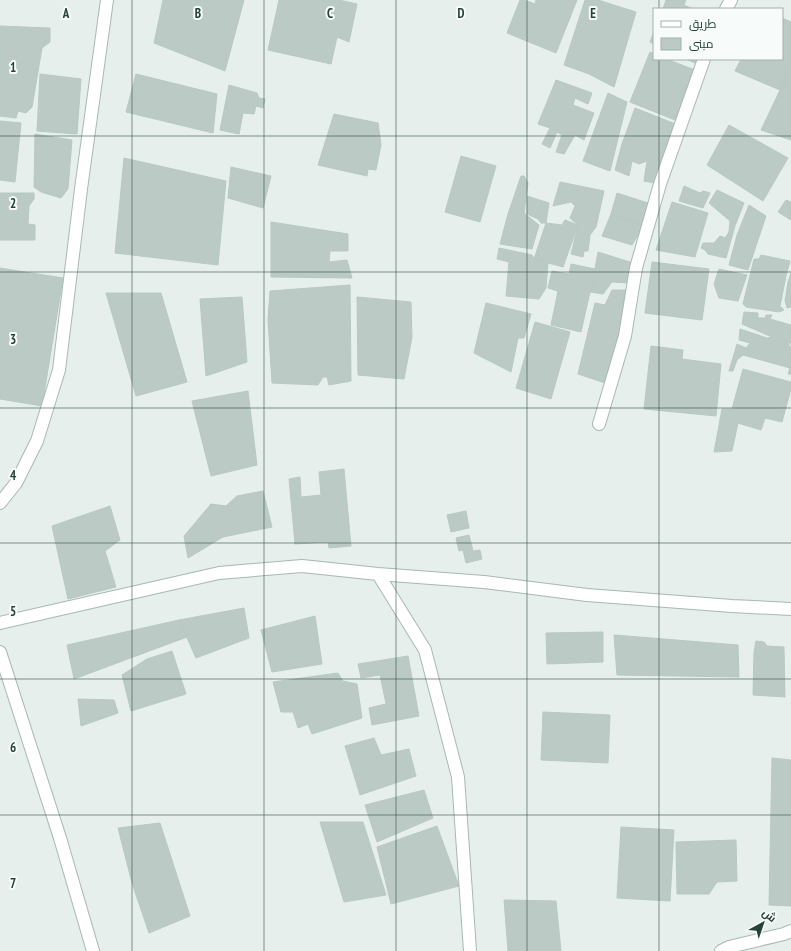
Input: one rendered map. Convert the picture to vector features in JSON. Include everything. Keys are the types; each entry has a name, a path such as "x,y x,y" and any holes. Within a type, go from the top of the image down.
{"street":[{"path":"0,503 16,483 37,441 59,370 81,189 107,0"},
{"path":"599,424 625,336 636,268 660,184 704,60"},
{"path":"0,623 219,573 302,566 378,574 484,582 602,596 791,609"},
{"path":"378,574 426,650 458,777 470,951"},
{"path":"0,652 60,838 93,951"},
{"path":"721,951 729,947 791,931"}],"building":[{"path":"163,0 244,0 225,71 154,43"},
{"path":"279,0 339,0 357,4 349,42 337,37 331,64 268,50"},
{"path":"520,0 535,4 536,0 577,0 556,53 507,33"},
{"path":"585,0 598,0 636,12 614,87 589,74 564,65"},
{"path":"666,0 686,0 684,5 691,8 663,8"},
{"path":"783,18 791,22 791,67 780,90 735,71 740,60 783,60"},
{"path":"0,26 50,28 50,42 42,48 32,107 26,113 18,111 16,118 0,116"},
{"path":"653,34 653,44 650,42"},
{"path":"650,52 653,54 653,60 669,60 695,70 675,120 630,102"},
{"path":"688,60 704,60 702,66"},
{"path":"791,67 791,140 761,130"},
{"path":"40,74 81,79 77,134 37,131"},
{"path":"136,74 217,94 213,133 126,112"},
{"path":"556,80 592,93 588,104 575,98 573,105 594,113 584,140 575,135 564,154 556,152 562,135 557,132 550,148 542,144 550,128 538,124"},
{"path":"229,85 257,93 259,98 265,99 263,108 256,106 254,114 243,113 239,134 220,130"},
{"path":"608,93 627,102 610,171 583,161"},
{"path":"635,108 678,125 660,184 644,181 647,161 639,164 632,161 629,176 615,170 622,144"},
{"path":"334,114 378,123 381,145 376,170 368,169 367,176 318,165"},
{"path":"0,121 21,123 15,182 0,180"},
{"path":"729,125 788,158 763,201 707,165"},
{"path":"35,134 72,140 68,189 61,198 41,192 34,187"},
{"path":"461,156 496,166 480,222 445,212"},
{"path":"124,158 226,181 218,265 115,253"},
{"path":"231,167 271,176 263,208 228,198"},
{"path":"521,176 524,176 528,183 524,213 539,225 532,249 500,244 508,214"},
{"path":"560,182 604,191 596,227 590,235 588,251 584,251 583,257 571,254 578,225 570,218 575,206 571,202 553,206"},
{"path":"684,186 700,193 703,191 710,193 703,208 679,201"},
{"path":"717,190 744,203 735,226 726,258 708,254 701,248 703,243 714,243 720,236 725,238 729,232 730,221 709,203"},
{"path":"0,193 34,193 34,199 29,206 28,224 35,225 35,240 0,240"},
{"path":"617,193 651,204 644,225 611,214"},
{"path":"527,196 549,203 546,223 541,223 538,219 527,214"},
{"path":"786,200 791,202 791,220 778,212"},
{"path":"672,202 708,213 695,257 656,250"},
{"path":"749,205 766,216 748,270 729,265 737,235"},
{"path":"611,214 644,225 632,245 602,236"},
{"path":"565,220 578,225 563,267 534,259 546,223 562,225"},
{"path":"271,222 348,234 348,251 330,251 329,262 347,260 352,278 271,277"},
{"path":"499,248 532,255 534,259 548,263 546,288 539,299 506,296 509,262 497,259"},
{"path":"598,252 633,263 629,283 612,282 603,294 590,292 595,281 595,269"},
{"path":"761,255 790,261 780,306 784,310 779,312 746,307 743,304 754,259 759,259"},
{"path":"652,262 709,269 702,320 645,313"},
{"path":"571,264 595,269 595,281 590,292 581,332 551,325 558,291 548,288 552,271 569,274"},
{"path":"0,268 63,278 42,406 0,399"},
{"path":"719,269 747,275 738,301 719,298 714,284"},
{"path":"791,273 791,307 787,308 785,301"},
{"path":"350,285 351,381 329,385 327,377 323,377 318,385 272,383 268,320 270,291"},
{"path":"612,290 633,290 611,370 605,383 578,374 595,303 605,305"},
{"path":"106,293 161,293 187,382 136,396"},
{"path":"242,297 247,362 206,376 200,299"},
{"path":"357,297 411,302 412,337 404,379 358,375"},
{"path":"486,303 531,314 524,338 518,338 511,372 474,353"},
{"path":"744,312 758,313 758,318 765,318 766,315 772,315 770,319 791,325 791,343 789,343 789,346 791,347 791,374 788,374 790,368 743,355 737,360 733,371 729,371 737,344 746,348 750,343 739,340 740,329 767,338 772,337 742,324"},
{"path":"535,322 570,332 551,399 516,388"},
{"path":"651,346 683,350 682,359 721,364 716,416 644,409"},
{"path":"743,369 791,382 791,389 782,422 765,418 761,430 738,423 732,451 714,452 722,409 732,409"},
{"path":"248,391 257,465 211,476 192,401"},
{"path":"344,469 351,546 329,548 328,542 295,544 289,479 300,477 301,497 321,495 319,472"},
{"path":"263,491 272,527 223,537 188,558 184,536 211,504 226,506 237,496"},
{"path":"110,506 120,540 105,551 116,587 68,599 52,526"},
{"path":"466,511 469,528 451,532 447,515"},
{"path":"469,535 473,551 480,550 482,559 466,563 463,550 459,551 456,538"},
{"path":"244,608 249,638 196,658 179,620"},
{"path":"315,616 322,664 272,672 261,630"},
{"path":"179,620 187,637 74,679 67,645"},
{"path":"603,632 603,662 547,664 546,633"},
{"path":"614,635 738,645 739,677 617,675"},
{"path":"756,641 764,642 767,646 784,647 785,697 753,695 754,652"},
{"path":"172,651 186,694 131,711 122,675 147,659"},
{"path":"408,656 419,716 372,725 369,708 386,704 380,675 361,678 358,664"},
{"path":"338,673 343,681 357,684 362,718 312,734 308,724 298,728 293,712 281,712 273,682"},
{"path":"78,699 114,700 118,713 81,726"},
{"path":"543,712 610,715 608,763 541,760"},
{"path":"374,738 381,755 409,749 416,776 360,795 345,746"},
{"path":"772,758 791,760 791,906 769,905"},
{"path":"424,790 433,818 377,842 365,805"},
{"path":"320,822 363,822 386,895 344,902"},
{"path":"160,823 190,916 149,933 132,883 118,828"},
{"path":"437,826 459,886 391,904 377,847"},
{"path":"621,827 674,830 670,901 617,898"},
{"path":"736,840 737,881 717,882 709,894 677,894 676,842"},
{"path":"504,900 556,901 561,951 508,951"}]}
